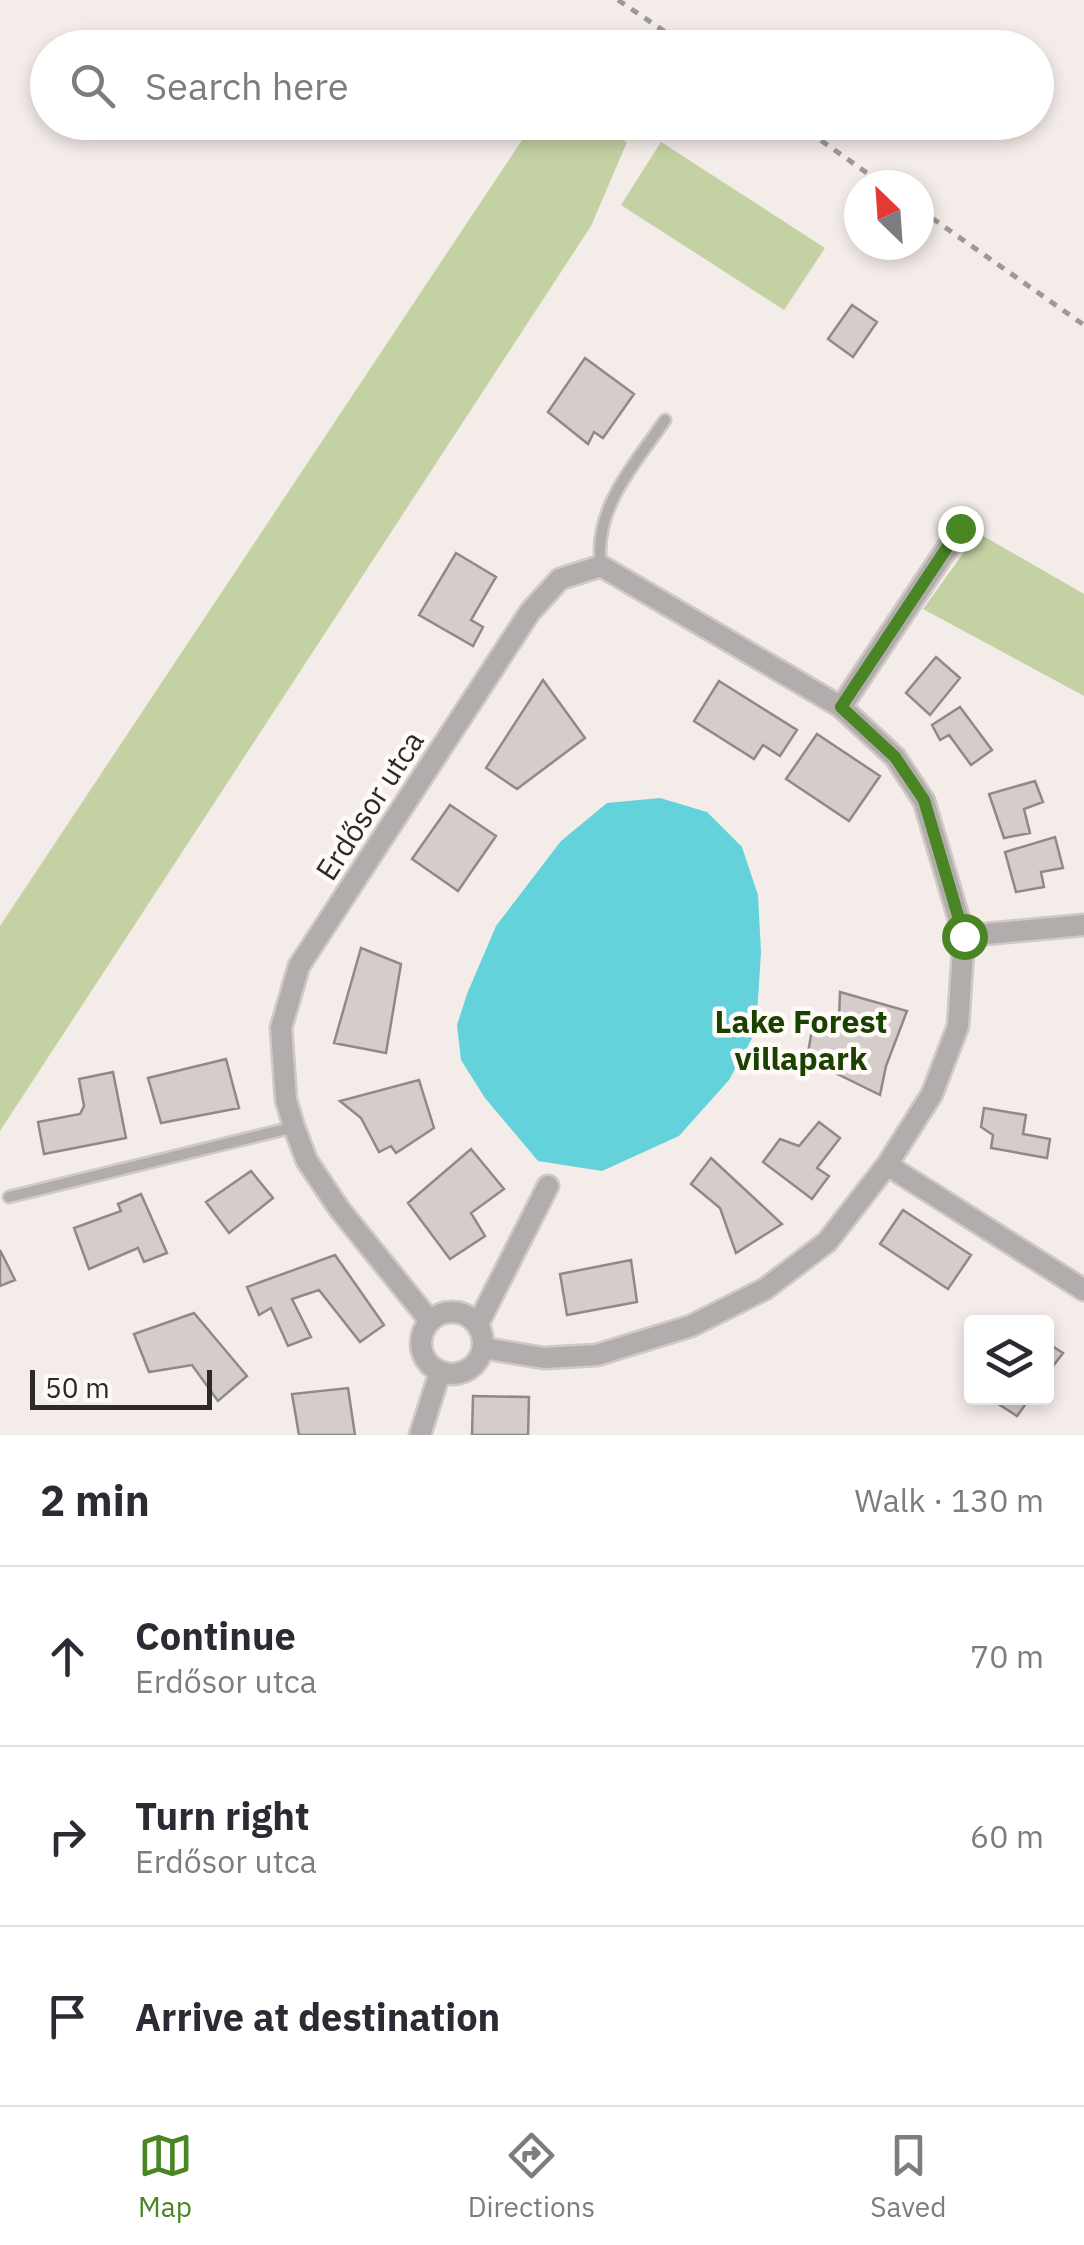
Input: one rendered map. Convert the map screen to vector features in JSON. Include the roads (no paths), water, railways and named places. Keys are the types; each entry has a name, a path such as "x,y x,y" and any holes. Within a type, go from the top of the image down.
{"street":[{"path":"841,707 960,528"},
{"path":"483,1348 544,1358 596,1354 691,1326 765,1289 827,1242 888,1164 932,1094 958,1026 964,936 924,800 895,757 841,707 601,566"},
{"name":"Erdősor utca","path":"430,1321 340,1210 307,1161 286,1100 281,1028 299,966 530,612 560,580 601,566"},
{"path":"964,936 1084,925"},
{"path":"888,1164 1084,1290"},
{"path":"478,1324 548,1186"},
{"path":"449,1312 470,1317 478,1324 483,1348 472,1368 462,1373 440,1372 423,1355 423,1331 430,1321 449,1312"},
{"path":"420,1435 440,1372"}],"lane":[{"path":"601,566 598,539 605,510 664,420"},
{"path":"9,1197 294,1127"}],"water":[{"path":"660,798 707,812 742,847 758,895 761,952 756,1031 729,1080 679,1136 602,1171 538,1161 485,1098 461,1060 457,1025 467,994 496,926 561,841 607,803"}],"district":[{"name":"Lake Forest villapark","path":"801,1040"}]}
